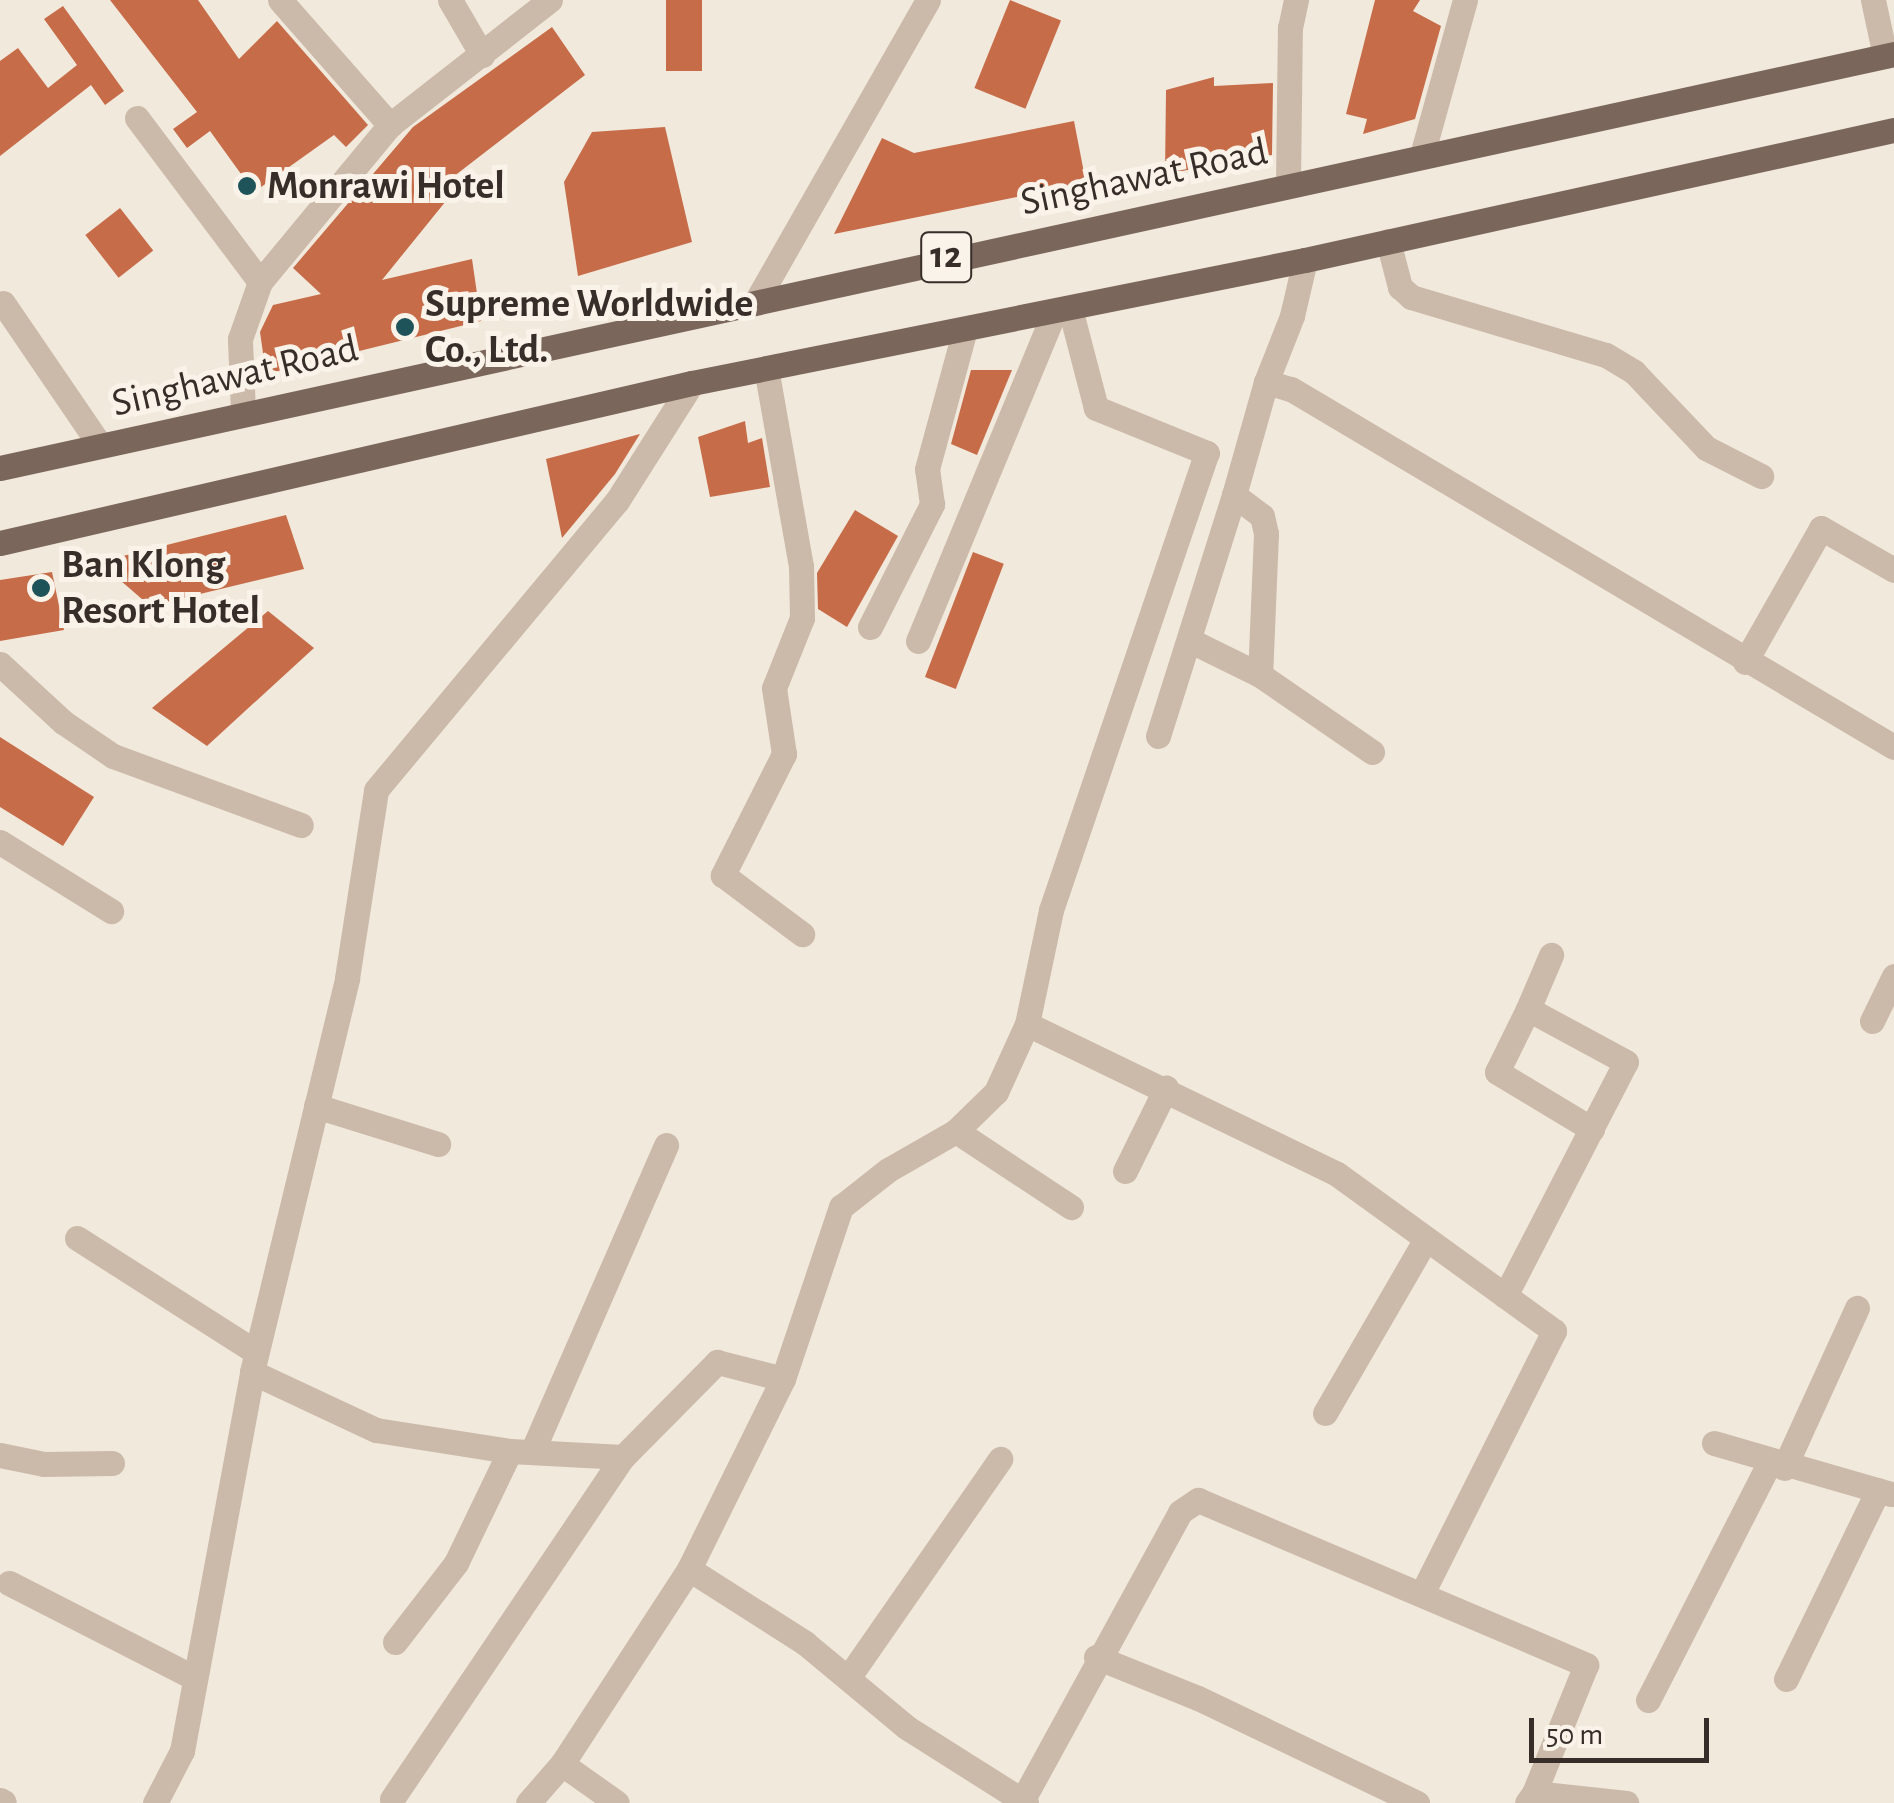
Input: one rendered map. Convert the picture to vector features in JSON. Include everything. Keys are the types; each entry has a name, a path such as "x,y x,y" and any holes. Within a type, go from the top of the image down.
{"main road":[{"name":"Singhawat Road","path":"0,468 758,298 1890,55"},
{"name":"12","path":"0,543 692,382 1305,260 1894,130"}],"street":[{"path":"280,0 390,125"},
{"path":"450,0 482,55"},
{"path":"243,412 240,339 260,282 390,125 550,0"},
{"path":"758,298 928,0"},
{"path":"1288,184 1290,28 1296,0"},
{"path":"1422,155 1465,0"},
{"path":"1873,0 1890,55"},
{"path":"137,118 260,282"},
{"path":"1388,242 1400,287 1411,297 1606,356 1634,372 1706,448 1761,476"},
{"path":"1158,736 1191,642 1266,382 1292,316 1305,260"},
{"path":"3,303 100,445"},
{"path":"918,641 1062,310"},
{"path":"528,1803 562,1764 690,1569 783,1379 841,1207 888,1170 956,1131 996,1092 1027,1024 1051,910 1207,454 1096,408 1062,310"},
{"path":"870,628 932,504 927,470 965,329"},
{"path":"766,368 801,566 802,618 774,688 784,754 723,876 802,934"},
{"path":"155,1803 182,1751 254,1362 347,978 376,790 617,501 692,382"},
{"path":"1266,382 1291,389 1894,747"},
{"path":"1234,495 1262,516 1266,534 1260,675"},
{"path":"1746,662 1821,528 1894,570"},
{"path":"1191,642 1260,675 1372,752"},
{"path":"0,664 63,722 114,756 300,824"},
{"path":"0,842 111,910"},
{"path":"1551,956 1497,1072 1592,1129"},
{"path":"1872,1021 1894,976"},
{"path":"1504,1296 1626,1062 1528,1009"},
{"path":"1027,1024 1337,1174 1554,1331 1422,1594"},
{"path":"1125,1170 1166,1088"},
{"path":"316,1106 438,1144"},
{"path":"956,1131 1071,1207"},
{"path":"394,1642 456,1563 521,1452 666,1145"},
{"path":"77,1238 254,1362 376,1430 521,1452 624,1458"},
{"path":"1326,1413 1426,1239"},
{"path":"1648,1700 1777,1465 1857,1308"},
{"path":"392,1800 624,1458 717,1362 783,1379"},
{"path":"1714,1442 1777,1465 1886,1492 1786,1679"},
{"path":"0,1455 44,1464 112,1463"},
{"path":"848,1678 1000,1459"},
{"path":"690,1569 848,1678 906,1727 1024,1802 1096,1657 1180,1512 1198,1500 1586,1665 1531,1798 1626,1803"},
{"path":"9,1583 196,1678"},
{"path":"1096,1657 1198,1698 1417,1803"},
{"path":"562,1764 617,1803"}],"building":[{"path":"110,0 198,0 239,59 277,21 368,125 346,147 334,135 254,192 210,131 187,148 173,129 197,112"},
{"path":"666,0 702,0 702,71 666,71"},
{"path":"1010,0 1061,21 1025,109 974,88"},
{"path":"1375,0 1420,0 1413,11 1441,26 1415,119 1363,134 1367,119 1346,114"},
{"path":"63,6 124,91 105,105 91,85 0,156 0,61 18,48 48,88 77,65 44,19"},
{"path":"552,27 585,75 440,187 450,196 382,280 472,259 481,321 266,374 260,332 273,305 321,294 293,268 413,127"},
{"path":"1214,77 1214,86 1273,83 1272,155 1165,174 1166,90"},
{"path":"1074,121 1086,183 834,234 882,138 914,153"},
{"path":"665,127 692,242 578,276 564,182 592,132"},
{"path":"120,208 153,251 119,278 85,235"},
{"path":"971,370 1012,370 977,455 951,444"},
{"path":"745,421 748,443 762,438 770,487 710,497 698,437"},
{"path":"640,434 615,474 562,538 546,459"},
{"path":"855,510 898,536 847,627 818,609 817,573"},
{"path":"286,515 304,569 150,606 99,562"},
{"path":"973,552 1004,564 956,689 925,677"},
{"path":"52,572 64,630 0,641 0,580"},
{"path":"268,611 314,648 207,746 152,708"},
{"path":"0,737 94,797 63,846 0,807"}],"place":[{"name":"Monrawi Hotel","path":"247,186"},
{"name":"Supreme Worldwide Co., Ltd.","path":"405,327"},
{"name":"Ban Klong Resort Hotel","path":"41,588"}]}
